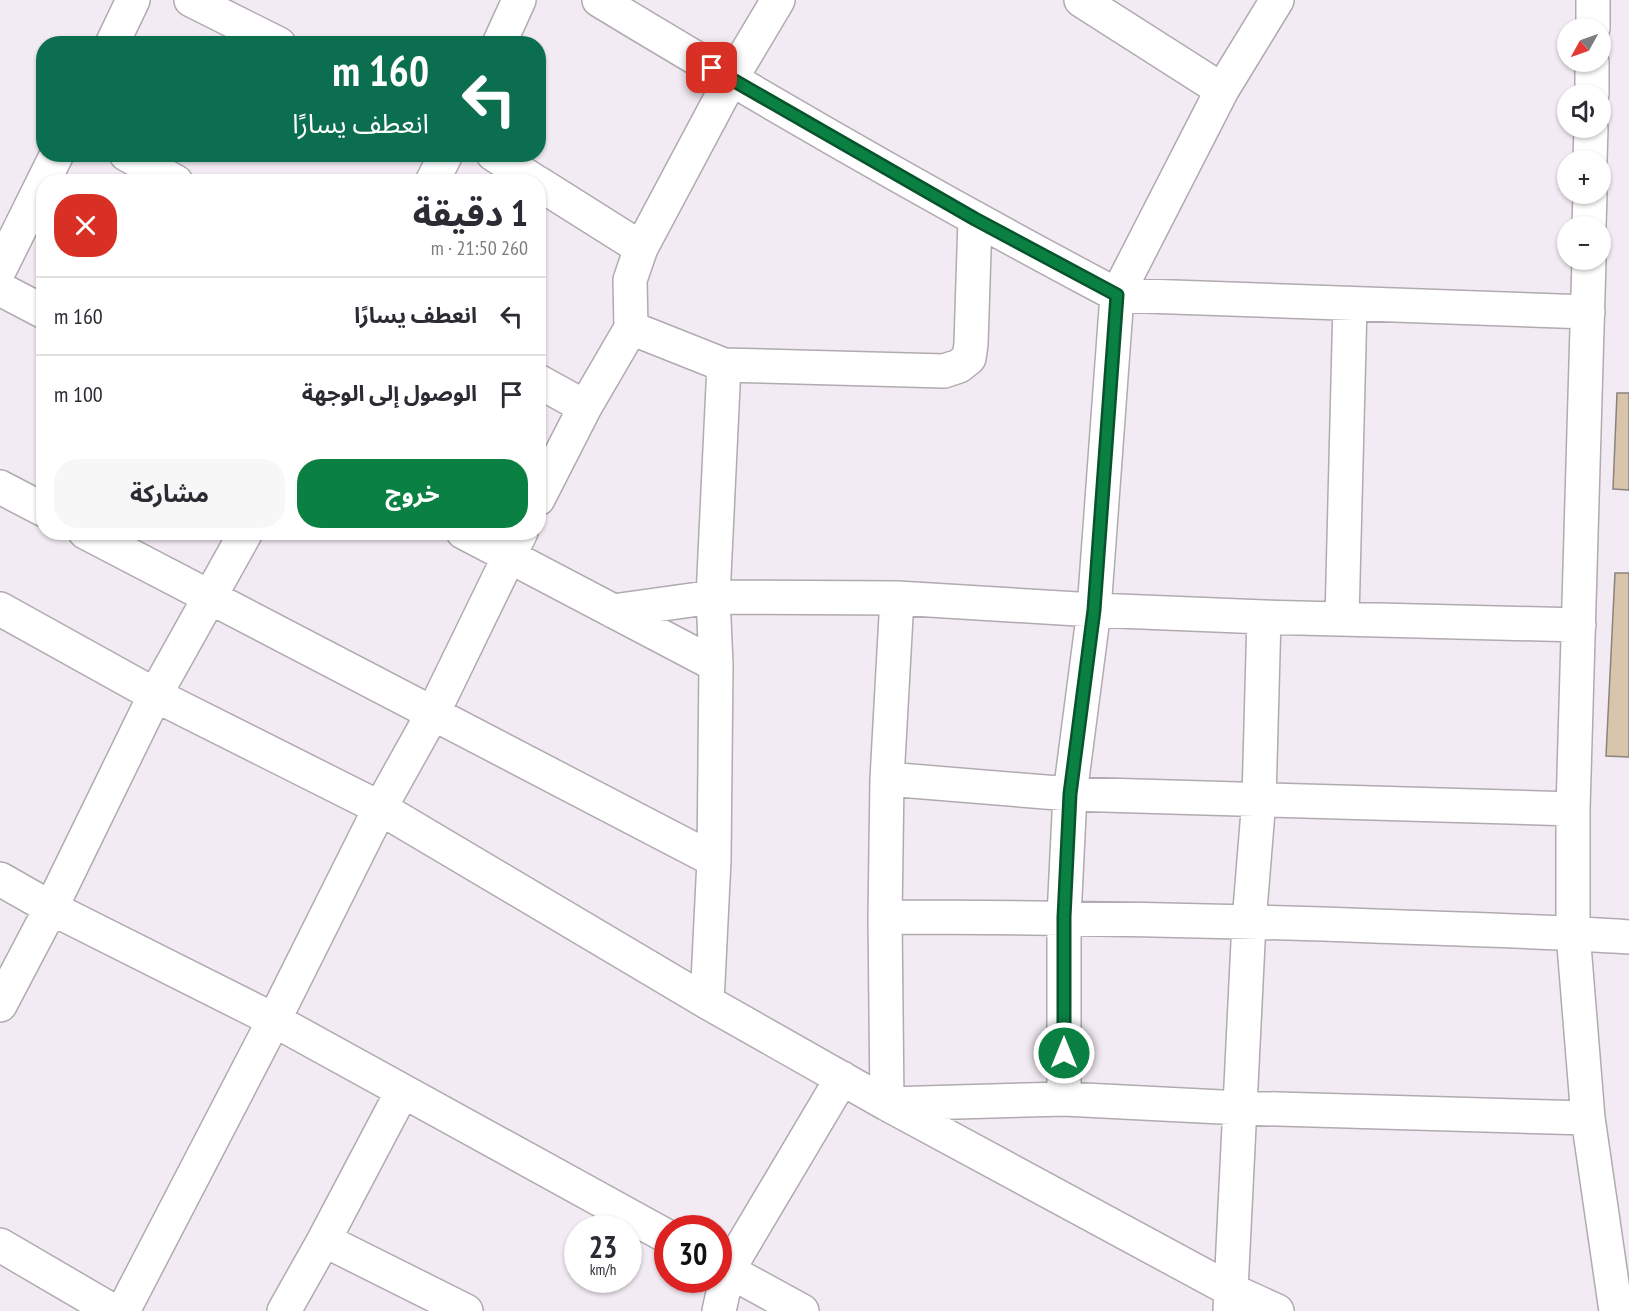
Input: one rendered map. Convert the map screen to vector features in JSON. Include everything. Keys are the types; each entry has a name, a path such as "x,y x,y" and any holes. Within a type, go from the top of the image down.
{"street":[{"path":"116,36 133,0"},
{"path":"191,0 263,36"},
{"path":"503,36 519,0"},
{"path":"599,0 731,79 975,219 1117,295 1588,312"},
{"path":"546,483 585,407 631,328 630,280 641,249 731,79 778,0"},
{"path":"1081,0 1222,90"},
{"path":"1064,1099 1064,917 1070,794 1094,610 1117,295 1222,90 1277,0"},
{"path":"1593,0 1593,18"},
{"path":"140,162 162,174"},
{"path":"506,162 524,174"},
{"path":"546,188 641,249"},
{"path":"0,268 36,196"},
{"path":"631,328 724,365 944,371 958,366 969,358 975,219"},
{"path":"1589,270 1573,809 1573,933 1588,1118 1616,1311"},
{"path":"0,289 36,308"},
{"path":"1342,619 1350,304"},
{"path":"706,1002 714,860 716,665 713,597 724,365"},
{"path":"546,385 585,407"},
{"path":"0,487 36,506"},
{"path":"100,540 714,860"},
{"path":"0,1005 51,908 155,695 242,540"},
{"path":"498,540 515,544 613,610 716,665"},
{"path":"123,1311 274,1020 380,808 433,713 515,544"},
{"path":"613,610 713,597 897,598 1264,617 1579,625"},
{"path":"887,1104 885,917 887,779 897,598"},
{"path":"0,609 155,695 380,808 706,1002 1231,1300 1277,1311"},
{"path":"1231,1300 1249,921 1259,798 1264,617"},
{"path":"887,779 1070,794 1573,809"},
{"path":"0,879 51,908 274,1020 654,1229"},
{"path":"885,917 1064,917 1249,921 1629,937"},
{"path":"732,1254 842,1078"},
{"path":"284,1311 402,1092"},
{"path":"887,1104 1064,1099 1241,1108 1588,1118"},
{"path":"324,1240 466,1311"},
{"path":"0,1245 113,1311"},
{"path":"732,1273 802,1311"},
{"path":"718,1311 720,1293"}],"building":[{"path":"1617,393 1629,393 1629,490 1613,489"},
{"path":"1615,573 1629,573 1629,757 1606,756"}],"route":[{"path":"712,68 975,219 1117,295 1094,610 1070,794 1064,917 1064,1053"}]}
